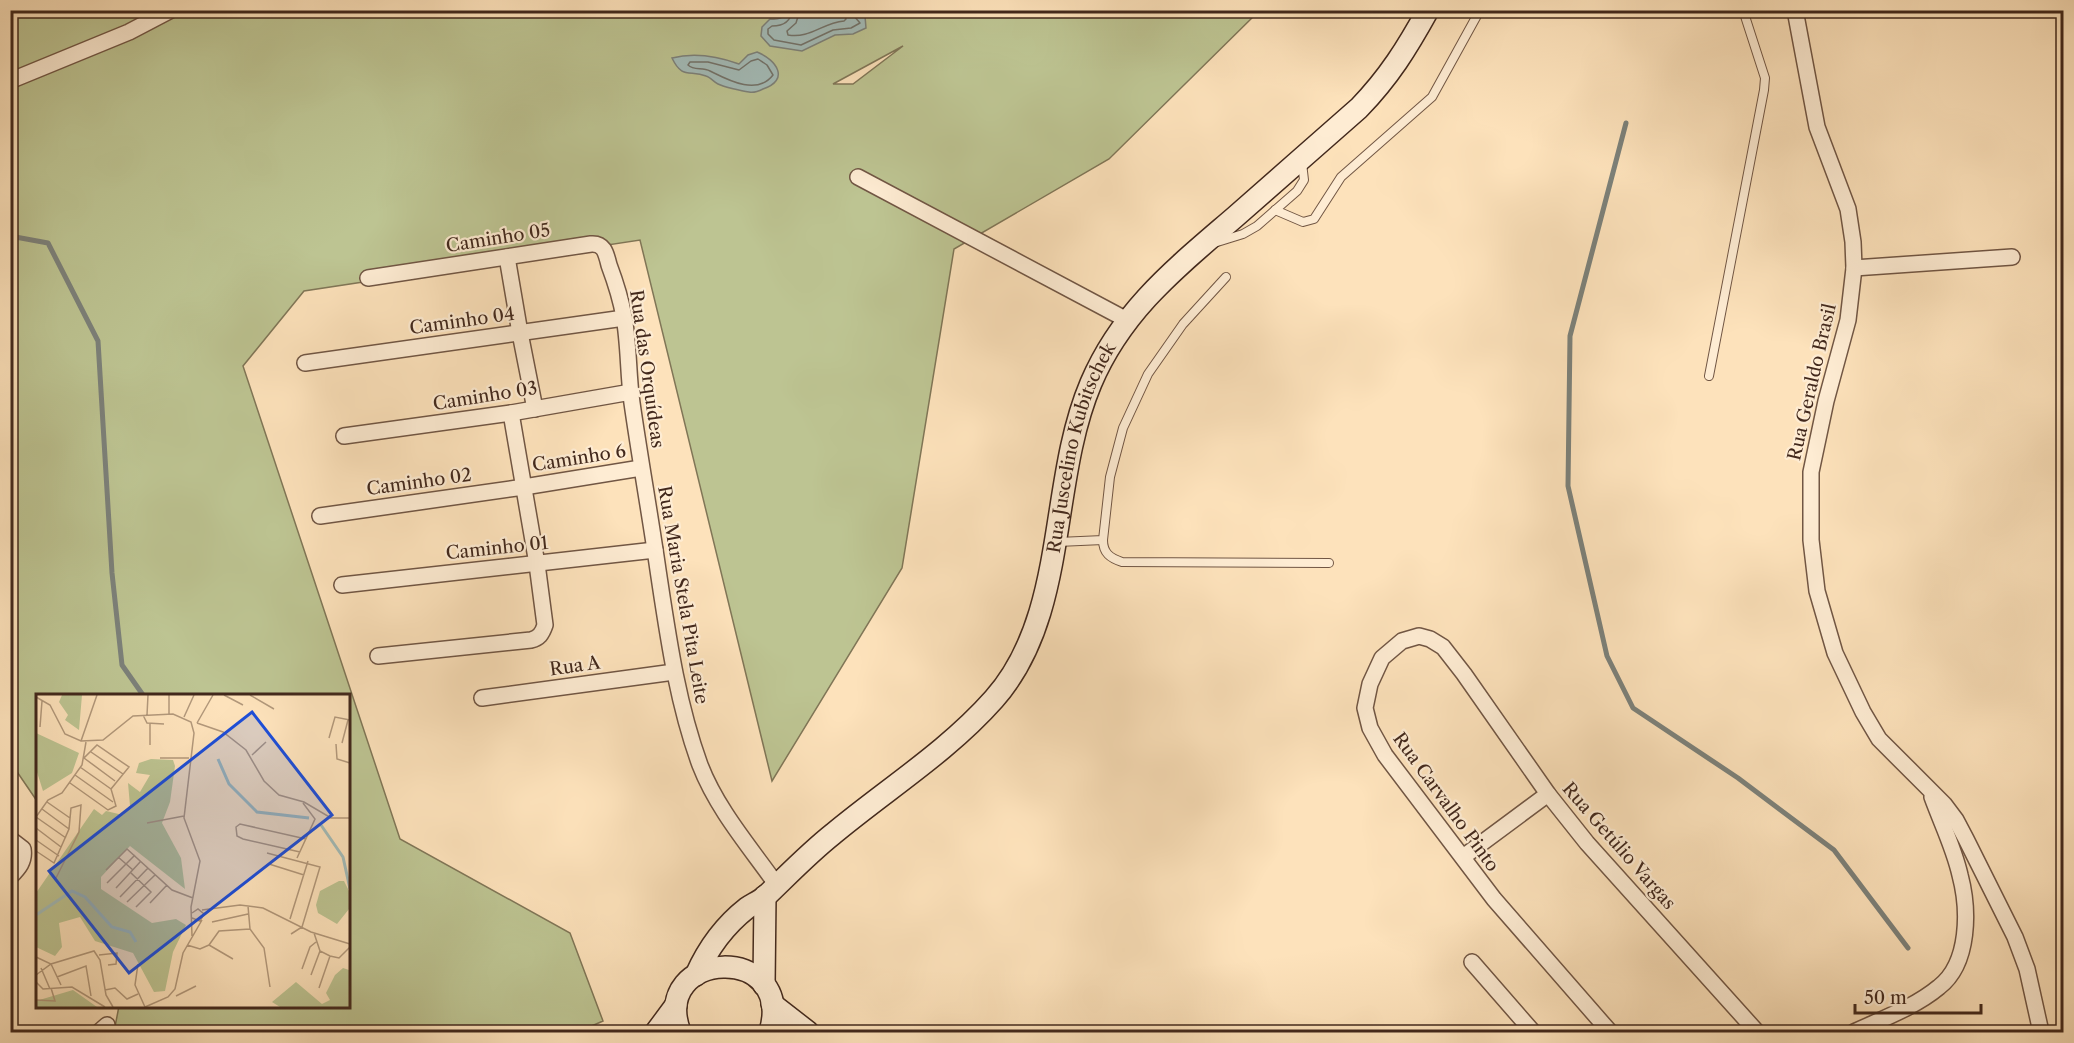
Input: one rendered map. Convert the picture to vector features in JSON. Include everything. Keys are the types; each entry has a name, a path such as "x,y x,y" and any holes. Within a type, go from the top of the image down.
{"main road":[{"name":"Rua Juscelino Kubitschek","path":"656,1032 676,1005 684,988 696,975 704,957 723,930 832,834 936,754 994,699 1016,670 1032,638 1041,612 1077,422 1092,382 1110,347 1127,320 1170,273 1377,90 1400,61 1428,10"},
{"path":"770,1032 773,1020 768,995 771,890"},
{"path":"696,975 709,968 724,966 739,968 753,975 768,995 808,1032"},
{"path":"676,1005 676,1023 680,1032"}],"street":[{"path":"12,80 129,32 171,10"},
{"name":"Rua Geraldo Brasil","path":"1795,10 1817,127 1848,209 1854,268 1848,320 1810,472 1810,518 1817,591 1834,653 1863,712 1880,739 1928,786 1956,820 2015,937 2027,969 2041,1032"},
{"path":"858,177 1127,320"},
{"name":"Caminho 05","path":"368,278 597,243 603,248 613,276"},
{"path":"507,257 535,409"},
{"path":"1854,268 2012,257"},
{"name":"Rua das Orquídeas","path":"613,276 624,318 641,468"},
{"name":"Caminho 04","path":"305,363 624,318"},
{"name":"Caminho 03","path":"344,436 511,413 631,392"},
{"path":"378,656 537,639 542,633 545,625 537,564 511,413"},
{"name":"Caminho 6","path":"524,487 641,468"},
{"name":"Rua Maria Stela Pita Leite","path":"641,468 674,672 688,728 701,767 713,792 771,890"},
{"name":"Caminho 02","path":"320,516 524,487"},
{"name":"Caminho 01","path":"342,585 655,550"},
{"name":"Rua Carvalho Pinto","path":"1464,674 1443,647 1430,639 1419,636 1402,641 1382,658 1370,684 1365,708 1370,728 1385,755 1494,899 1610,1032"},
{"name":"Rua A","path":"482,698 674,672"},
{"name":"Rua Getúlio Vargas","path":"1464,674 1548,794 1587,843 1757,1032"},
{"path":"1854,1032 1922,999 1940,987 1951,975 1958,959 1965,924 1963,889 1960,872 1928,786"},
{"path":"1463,857 1548,794"},
{"path":"10,838 23,849 24,855 21,866 10,877"},
{"path":"1472,962 1533,1032"}],"lane":[{"path":"1275,210 1303,222 1314,219 1341,177 1432,97 1480,10"},
{"path":"1709,376 1764,90 1765,78 1743,10"},
{"path":"1199,248 1243,234 1275,210 1301,187 1304,180 1302,158"},
{"path":"1226,277 1183,324 1148,374 1122,428 1110,477 1103,548 1107,554 1122,562 1329,563"},
{"path":"1054,542 1103,540"}],"green space":[{"path":"10,11 1259,11 1109,159 954,249 902,568 772,781 640,240 304,291 243,366 400,839 570,933 603,1021 578,1032 114,1032 119,1007 350,1007 350,694 36,694 36,800 11,763","holes":["903,46 853,84 833,84"]}],"water":[{"path":"788,10 854,11 865,16 866,28 853,34 835,35 802,51 770,46 761,36 762,27 770,19 782,17"},
{"path":"757,52 775,65 778,75 776,81 771,85 752,92 718,84 700,74 686,73 679,69 672,58 689,55 706,56 739,64 748,55"}],"waterway":[{"path":"1626,123 1570,336 1568,486 1607,656 1633,708 1738,778 1834,850 1908,948"},
{"path":"10,236 48,243 98,341 112,573 122,665 142,694"}]}
